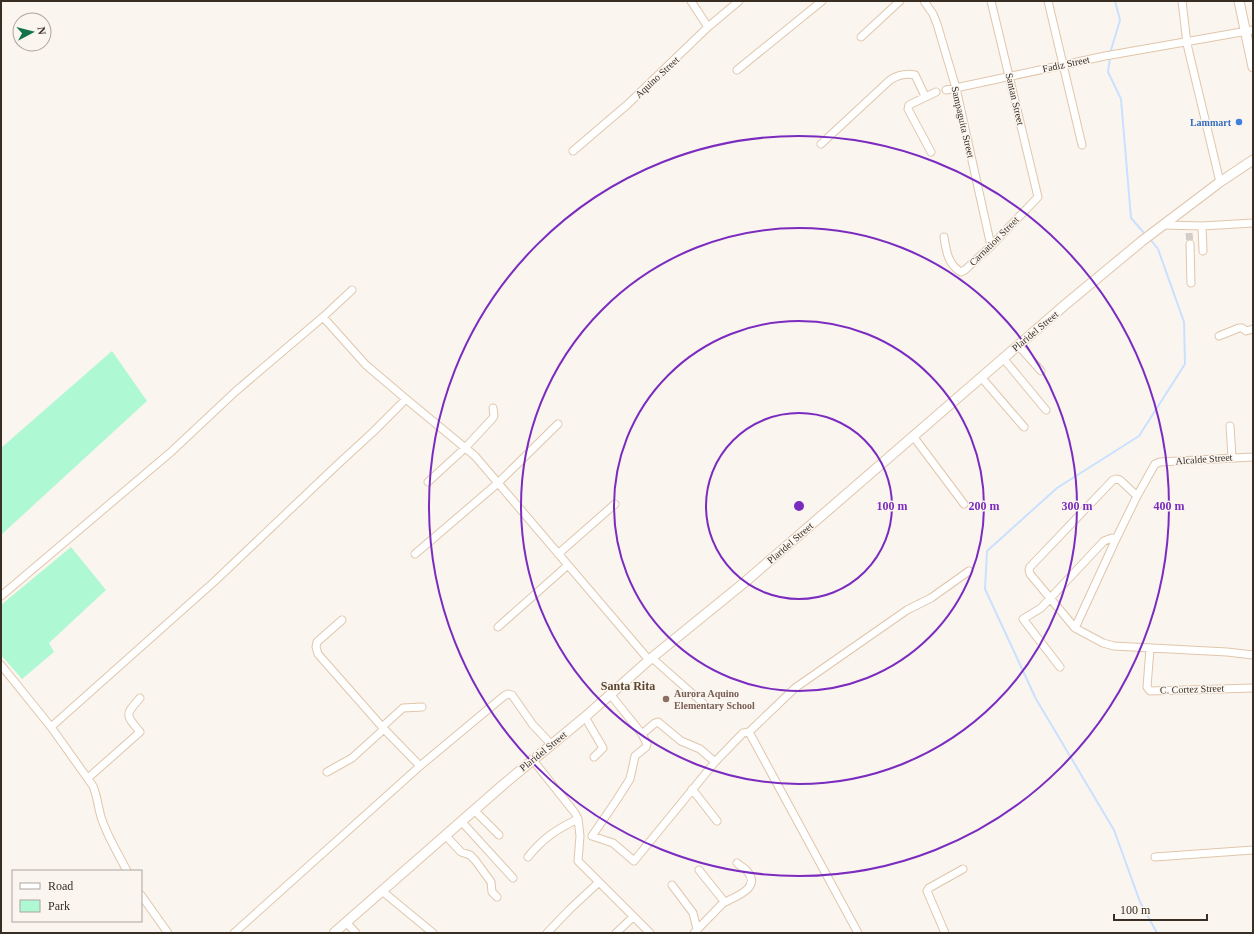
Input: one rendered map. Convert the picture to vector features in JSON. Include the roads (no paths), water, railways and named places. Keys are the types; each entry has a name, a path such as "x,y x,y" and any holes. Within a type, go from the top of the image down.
{"street":[{"path":"691,1 708,27"},
{"name":"Aquino Street","path":"573,151 639,93 708,27 739,1"},
{"path":"737,70 822,1"},
{"path":"861,37 900,1"},
{"name":"Sampaguita Street","path":"924,1 937,24 956,88 991,246"},
{"name":"Santan Street","path":"991,1 1038,197"},
{"path":"1048,1 1082,145"},
{"path":"1182,1 1186,41 1220,182"},
{"path":"1239,1 1249,31 1253,67"},
{"name":"Fadiz Street","path":"946,90 1118,53 1249,31"},
{"path":"821,144 890,80 898,76 908,74 914,75 925,96"},
{"path":"931,152 908,109 909,105 936,92"},
{"name":"Plaridel Street","path":"335,932 532,760 585,717 652,658 745,582 1018,345 1142,240 1220,182 1253,160"},
{"name":"Carnation Street","path":"944,237 947,256 957,270 961,272 991,246 1038,197"},
{"path":"1164,225 1189,230 1202,226 1253,223"},
{"path":"1202,226 1203,251"},
{"path":"1190,244 1191,283"},
{"path":"1,596 171,452 236,391 323,317 352,290"},
{"path":"323,317 366,365 406,400 475,456 558,554 652,658 703,703"},
{"path":"1219,336 1239,328 1246,331 1253,329"},
{"path":"1018,345 1041,371"},
{"path":"1003,358 1046,410"},
{"path":"981,377 1024,427"},
{"path":"50,727 215,581 374,432 406,400"},
{"path":"428,482 465,448 492,419 494,416 493,408"},
{"path":"415,554 498,483 558,424"},
{"path":"1230,426 1232,458"},
{"path":"913,436 964,504"},
{"name":"Alcalde Street","path":"1137,496 1155,464 1160,462 1253,457"},
{"path":"1075,628 1137,496 1117,479 1113,480 1030,567 1030,574 1075,628 1108,645 1150,649 1227,652 1253,655"},
{"path":"558,554 615,504"},
{"path":"1060,667 1023,619 1037,611 1051,598 1104,541 1112,538 1116,539"},
{"path":"498,627 568,565"},
{"path":"580,836 592,836 613,843 634,861 715,762 743,733 749,732 794,688 907,610 931,598 970,571"},
{"path":"342,620 317,642 316,647 318,654 383,728 420,766"},
{"name":"C. Cortez Street","path":"1150,649 1147,687 1150,691 1253,688"},
{"path":"1,665 88,778 95,791 109,836 127,870"},
{"path":"234,933 420,766 504,696 508,694 512,696 533,725 551,744"},
{"path":"592,836 630,779 635,756 646,747 647,744 642,734 610,694"},
{"path":"88,778 140,732 129,718 128,714 140,698"},
{"path":"327,772 352,758 403,708 422,707"},
{"path":"585,717 603,748 594,757"},
{"path":"642,734 658,722 681,741 700,749 715,762"},
{"path":"749,732 858,933"},
{"path":"532,760 572,807 578,819 580,836 578,860 650,933"},
{"path":"692,789 717,821"},
{"path":"474,810 499,835"},
{"path":"528,857 551,834 578,819"},
{"path":"461,821 513,878"},
{"path":"445,835 461,852 470,855 475,860 491,882 492,892 497,897"},
{"path":"1155,857 1253,850"},
{"path":"695,931 723,903 747,891 750,886 751,879 747,871 737,863"},
{"path":"945,933 927,891 929,888 964,869"},
{"path":"700,870 723,900 723,903"},
{"path":"547,933 599,882"},
{"path":"672,885 693,913 695,931"},
{"path":"382,891 433,933"},
{"path":"142,896 168,933"},
{"path":"616,933 633,917"},
{"path":"346,922 356,933"}],"waterway":[{"path":"1115,1 1120,20 1111,50 1108,72 1121,99 1131,218 1145,234"},
{"path":"1150,239 1158,249 1184,322 1185,364 1139,436 1057,488 987,551 985,589 1036,699 1114,830 1140,902 1157,933"}],"tunnel":[{"path":"1189,233 1190,244"}],"place":[{"name":"Lammart","path":"1239,122"},
{"name":"Aurora Aquino Elementary School","path":"666,699"}],"district":[{"name":"Santa Rita","path":"628,686"}]}
